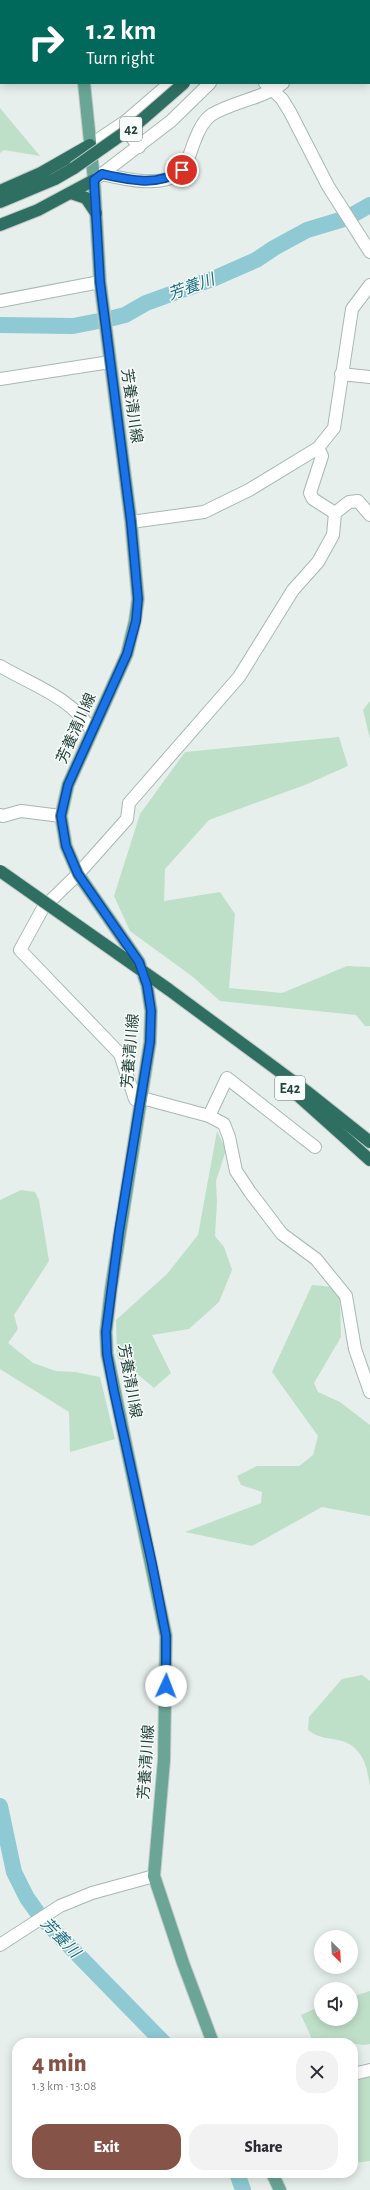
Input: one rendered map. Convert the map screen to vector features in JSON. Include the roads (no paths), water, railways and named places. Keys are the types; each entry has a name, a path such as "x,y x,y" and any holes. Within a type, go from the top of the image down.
{"highway":[{"name":"42","path":"0,202 54,179 74,168 138,123 183,84"},
{"path":"0,191 41,173 90,145"},
{"path":"0,225 38,210 98,177"},
{"path":"71,193 86,198 96,214"},
{"name":"E42","path":"0,871 168,989 312,1107 370,1160"},
{"name":"E42","path":"207,1020 300,1087 370,1142"}],"main road":[{"name":"芳養清川線","path":"84,84 90,145 98,177 96,214 101,286 131,522 138,599 136,621 127,654 68,785 61,816 66,846 78,874 139,962 147,985 151,1011 150,1042 119,1232 106,1332 107,1354 166,1636 164,1760 154,1876 183,1963 211,2038"},
{"path":"274,2178 280,2190"}],"street":[{"path":"90,145 126,121 169,84"},
{"path":"98,177 171,121 209,84"},
{"path":"98,177 145,181 170,178 182,170 200,130 210,116 274,85 290,112 328,186 369,250"},
{"path":"126,121 130,135 139,147"},
{"path":"0,301 101,286"},
{"path":"131,522 204,512 249,490 318,448 334,428 352,309 370,286"},
{"path":"0,379 109,357"},
{"path":"341,374 370,377"},
{"path":"318,448 322,456 310,493 313,499 335,513"},
{"path":"370,515 358,500 349,502 335,513 333,535 318,562 293,590 239,676 129,803 127,819 78,874 42,908 20,950 120,1054 135,1099 142,1098 209,1116 224,1124 229,1137 236,1171 282,1234 316,1259 346,1296 356,1349 370,1392"},
{"path":"0,666 43,687 84,718 92,731"},
{"path":"0,815 3,816 20,811 61,816"},
{"path":"209,1116 227,1078 316,1147"},
{"path":"0,1945 13,1935 60,1906 92,1893 154,1876"},
{"path":"358,2073 370,2070"}],"waterway":[{"name":"芳養川","path":"0,325 73,326 125,315 146,303 215,278 256,260 274,248 307,230 347,218 370,205"},
{"name":"芳養川","path":"0,1806 14,1872 27,1898 40,1916 159,2038"},
{"name":"芳養川","path":"239,2178 243,2190"}]}
